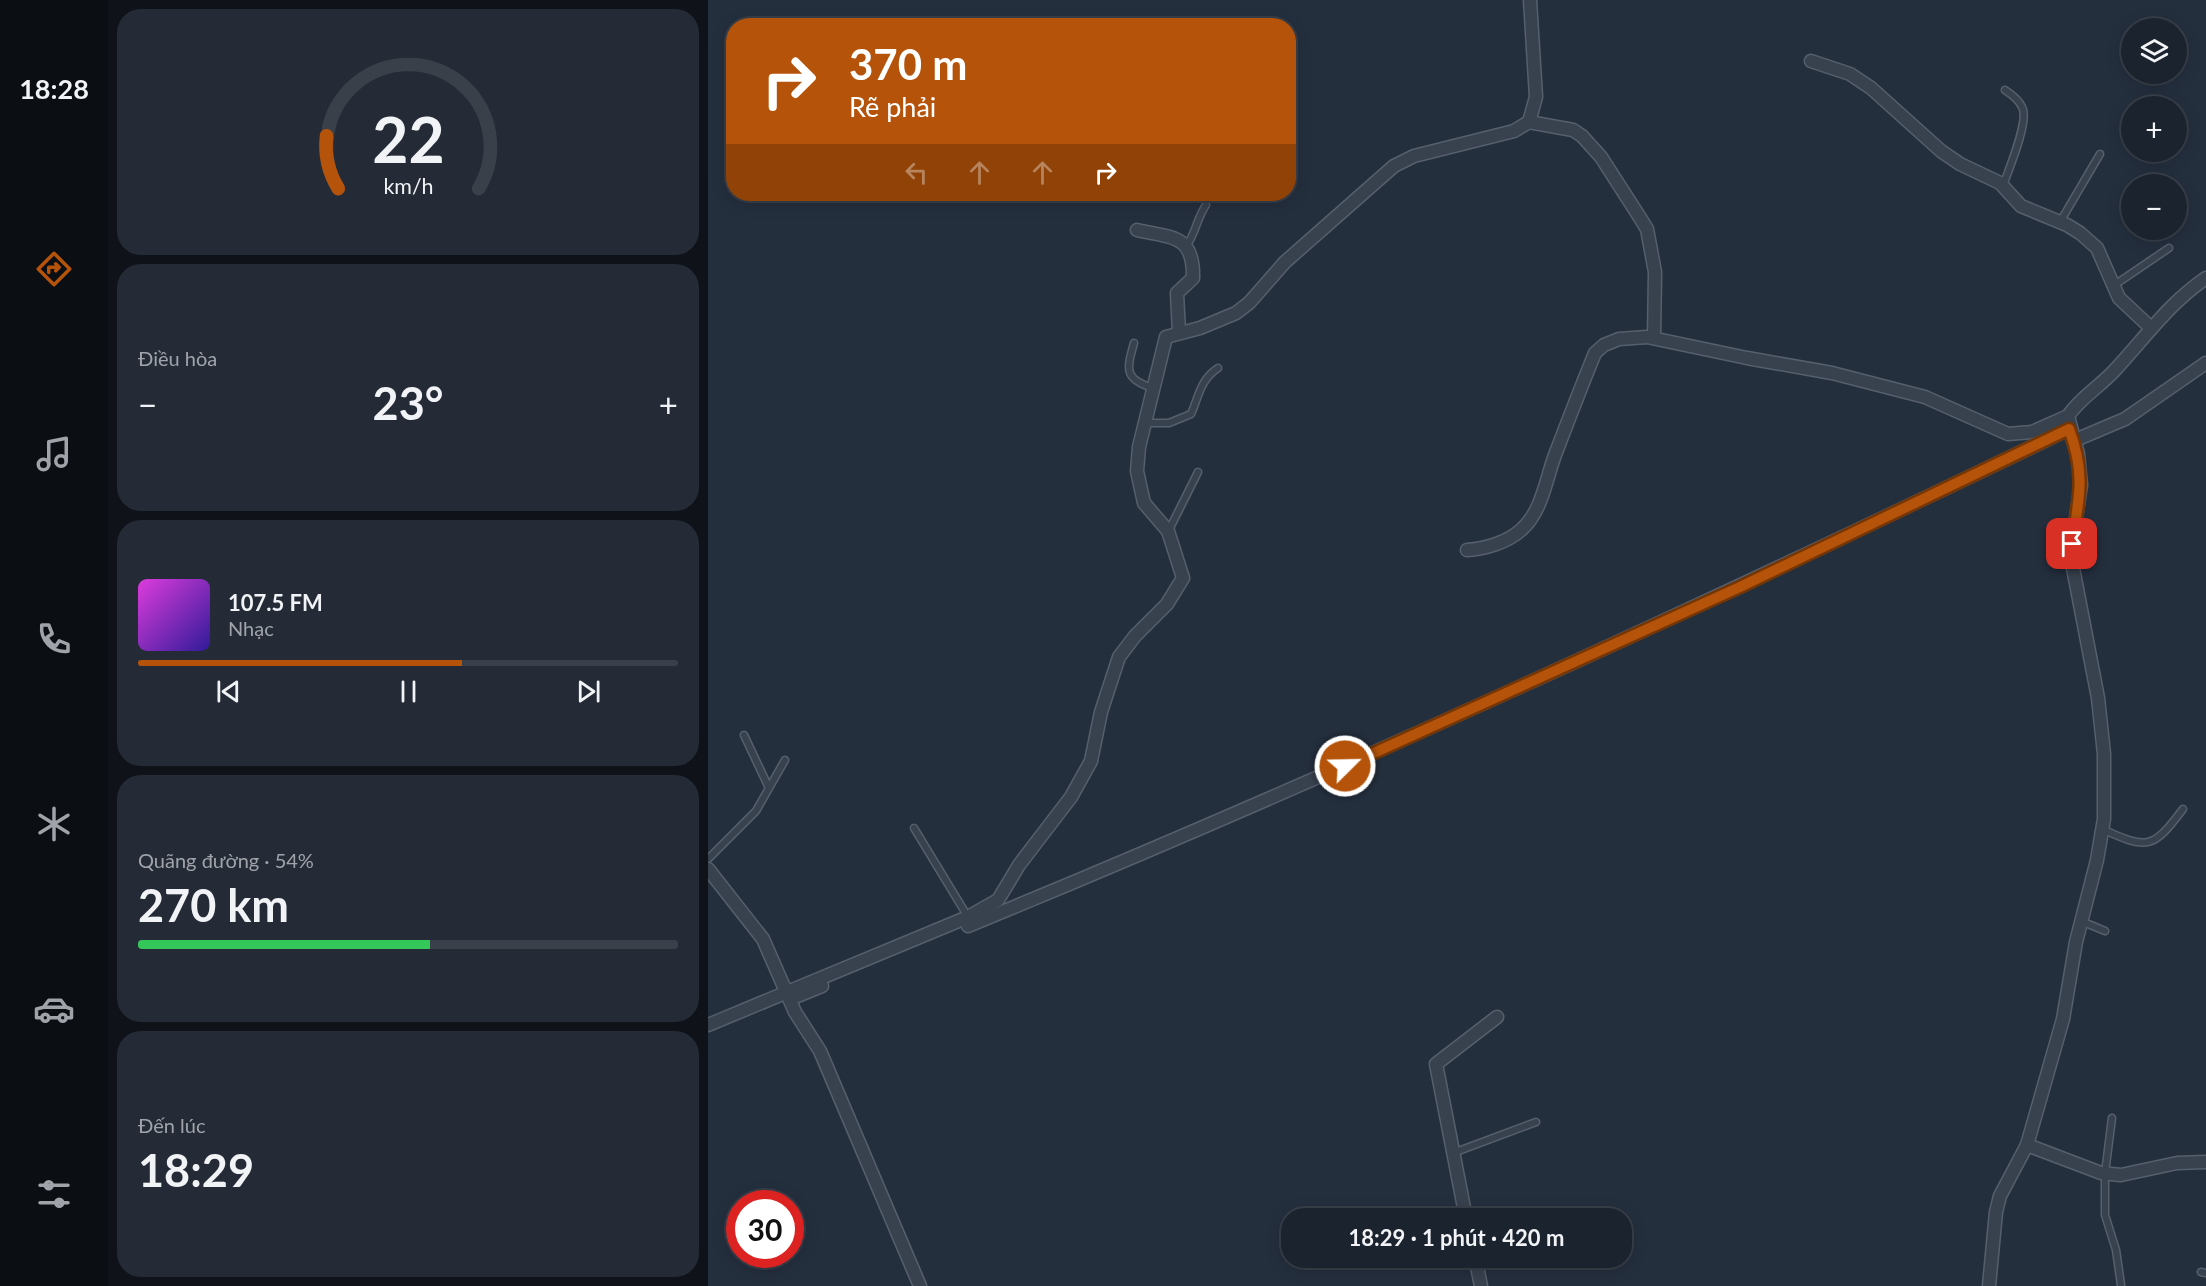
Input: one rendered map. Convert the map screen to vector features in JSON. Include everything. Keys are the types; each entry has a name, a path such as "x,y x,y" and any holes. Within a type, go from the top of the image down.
{"street":[{"path":"1529,122 1536,97 1530,0"},
{"path":"1811,61 1850,74 1871,88 1941,151 2003,186 2021,206 2080,233 2097,248 2112,287 2119,298 2150,327"},
{"path":"788,995 968,917 998,900 1020,865 1071,797 1091,761 1101,712 1119,657 1135,636 1167,604 1183,578 1168,531 1144,503 1139,493 1137,471 1139,447 1166,337 1200,328 1236,313 1269,284 1285,262 1394,166 1414,156 1514,131 1529,122 1573,130 1582,136 1600,157 1647,229 1655,272 1654,338"},
{"path":"1137,230 1177,239 1187,245 1192,257 1193,278 1177,293 1179,333"},
{"path":"1467,550 1495,544 1517,533 1528,522 1539,505 1545,482 1595,353 1604,345 1619,339 1637,336 1654,338 1832,373 1925,397 2008,434 2032,432 2068,416 2075,405 2115,370 2150,327 2190,289 2206,278"},
{"path":"708,1025 788,995 1366,757 2071,435 2125,419 2206,363"},
{"path":"1989,1286 1996,1212 2000,1196 2027,1145 2062,1019 2102,829 2104,754 2098,698 2073,568 2072,544 2081,485 2078,454 2071,435 2068,416"},
{"path":"708,868 712,882 763,939 788,995 820,1051 920,1286"},
{"path":"1464,1208 1436,1064 1497,1017"},
{"path":"2027,1145 2105,1173 2121,1175 2177,1163 2206,1162"},
{"path":"1477,1268 1481,1286"}],"lane":[{"path":"2003,186 2020,135 2024,113 2022,106 2005,90"},
{"path":"2060,222 2100,154"},
{"path":"1187,245 1193,237 1198,217 1206,206"},
{"path":"2112,287 2169,249"},
{"path":"1134,343 1128,366 1130,374 1141,384 1152,388"},
{"path":"1146,423 1170,423 1191,414 1199,389 1208,375 1218,368"},
{"path":"1168,531 1198,472"},
{"path":"744,735 769,788"},
{"path":"708,859 756,811 785,760"},
{"path":"2102,829 2130,842 2144,843 2165,834 2183,809"},
{"path":"914,828 968,917"},
{"path":"2081,921 2105,931"},
{"path":"2112,1118 2105,1173 2105,1215 2115,1250 2121,1285"},
{"path":"1452,1153 1536,1122"}],"route":[{"path":"1345,766 1740,587 2069,429 2078,454 2081,485 2072,544"}]}
